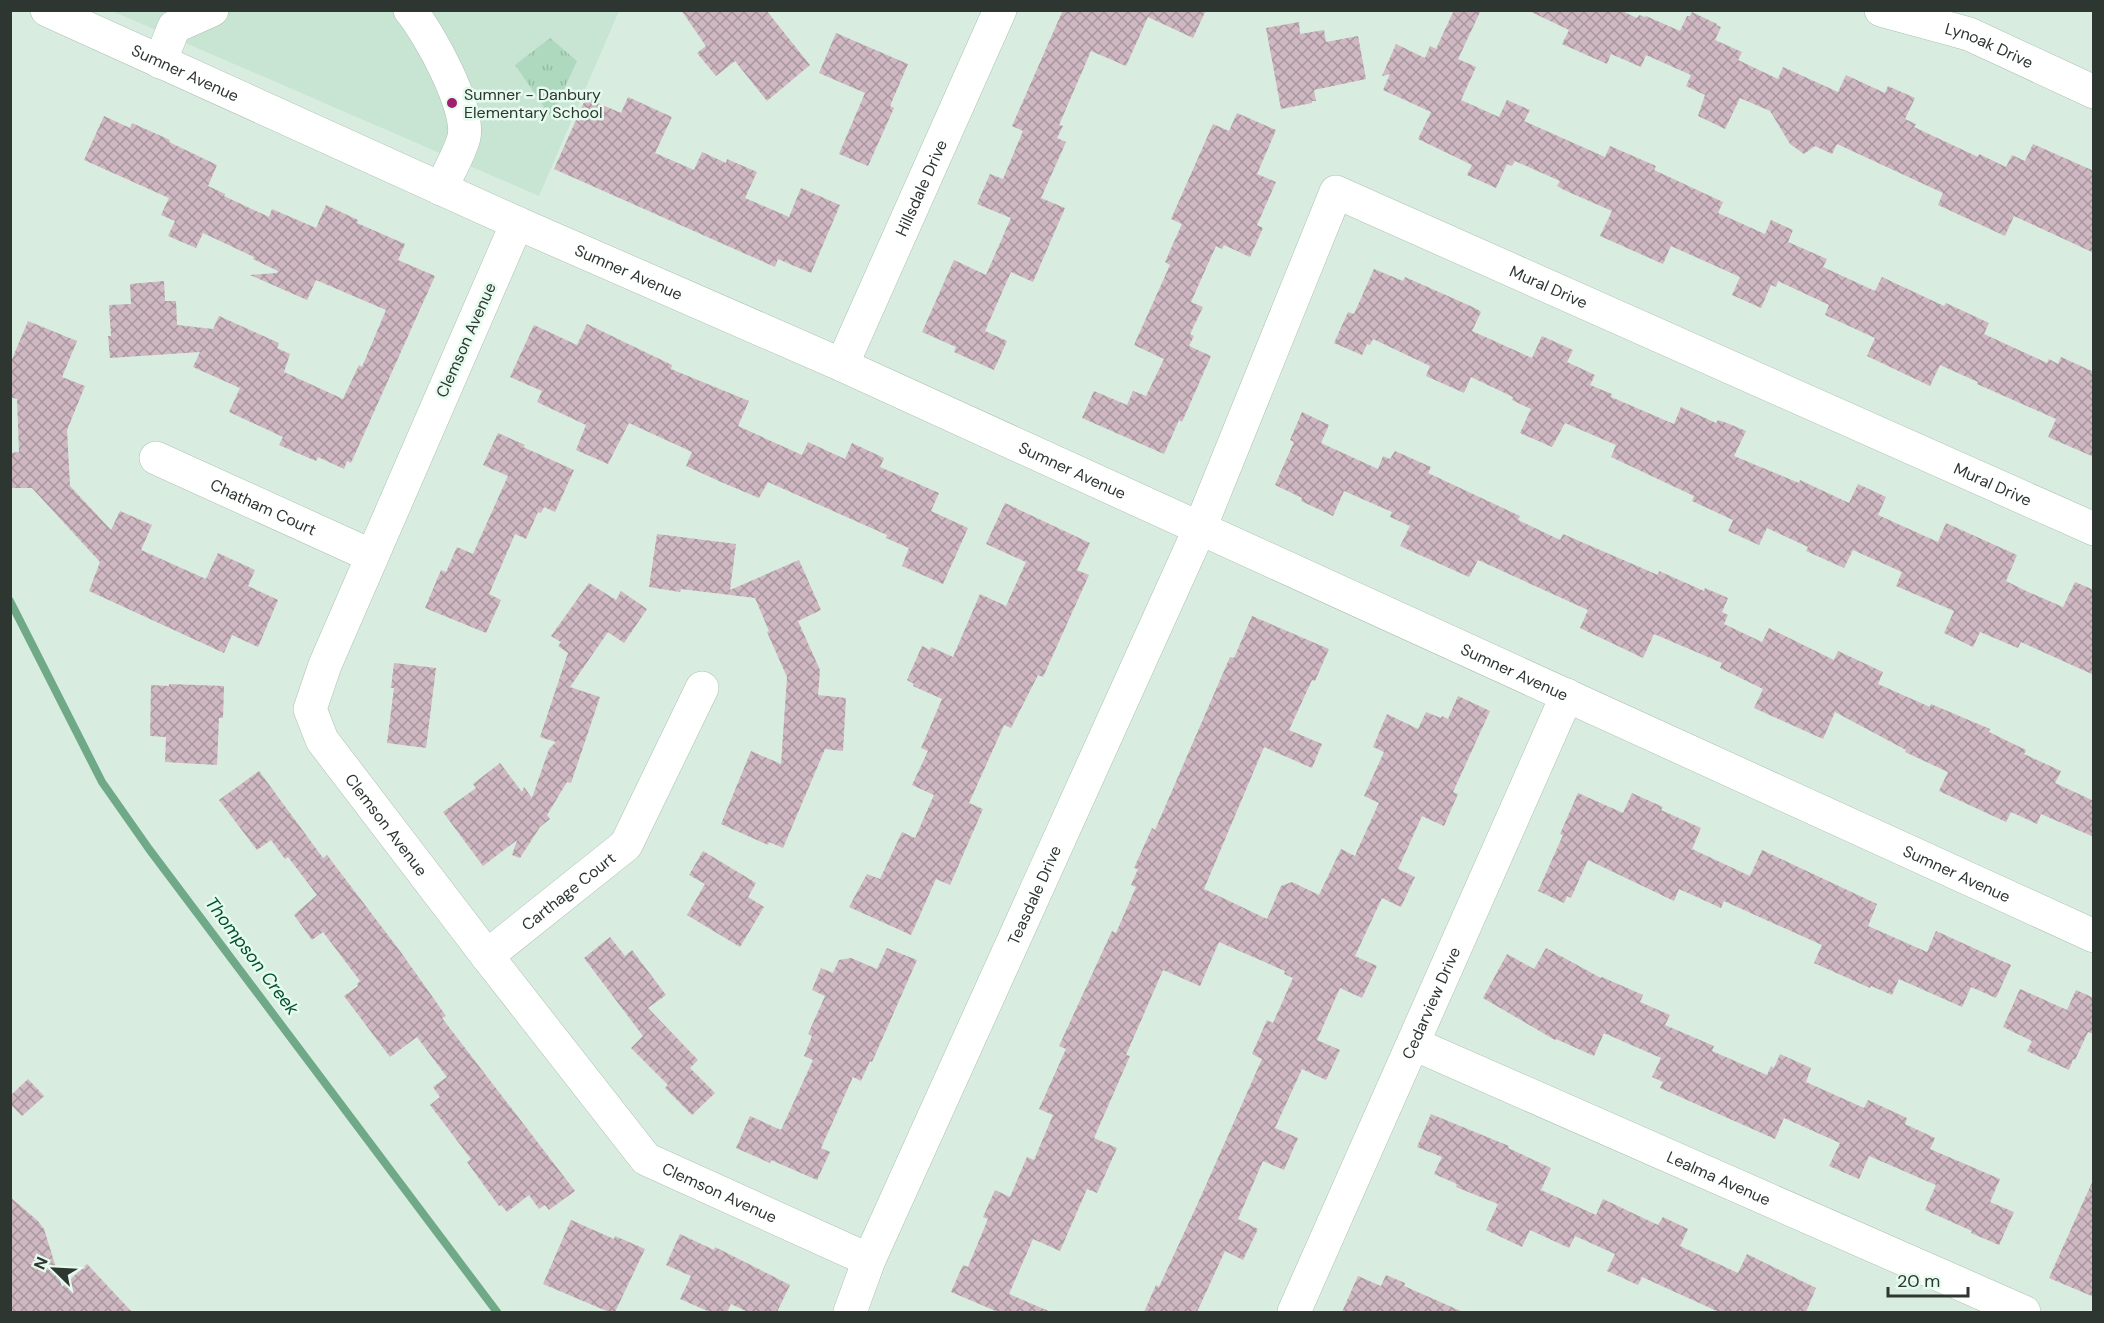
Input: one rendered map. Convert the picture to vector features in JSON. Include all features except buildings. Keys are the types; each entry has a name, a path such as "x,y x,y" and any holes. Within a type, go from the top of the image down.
{"street":[{"name":"Sumner Avenue","path":"47,10 517,223 842,365 2094,936"},
{"path":"160,62 174,27 212,10"},
{"path":"410,10 436,49 460,103 464,136 441,189"},
{"name":"Hillsdale Drive","path":"842,365 1000,10"},
{"name":"Lynoak Drive","path":"1881,10 1968,34 2094,92"},
{"name":"Mural Drive","path":"1200,528 1336,192 2094,529"},
{"name":"Clemson Avenue","path":"517,223 372,556 310,709 322,740 646,1159 868,1260"},
{"name":"Chatham Court","path":"156,458 372,556"},
{"name":"Teasdale Drive","path":"850,1312 868,1260 1200,528"},
{"name":"Carthage Court","path":"487,956 626,845 702,688"},
{"name":"Cedarview Drive","path":"1294,1312 1567,695"},
{"name":"Lealma Avenue","path":"1414,1044 2024,1312"}],"shaded area":[{"name":"Sumner - Danbury Elementary School","path":"112,11 619,11 539,196"}],"green space":[{"path":"550,38 577,61 551,117 515,65"}],"waterway":[{"name":"Thompson Creek","path":"10,601 102,782 149,849 497,1312"}],"place":[{"name":"Sumner - Danbury Elementary School","path":"452,103"}]}
